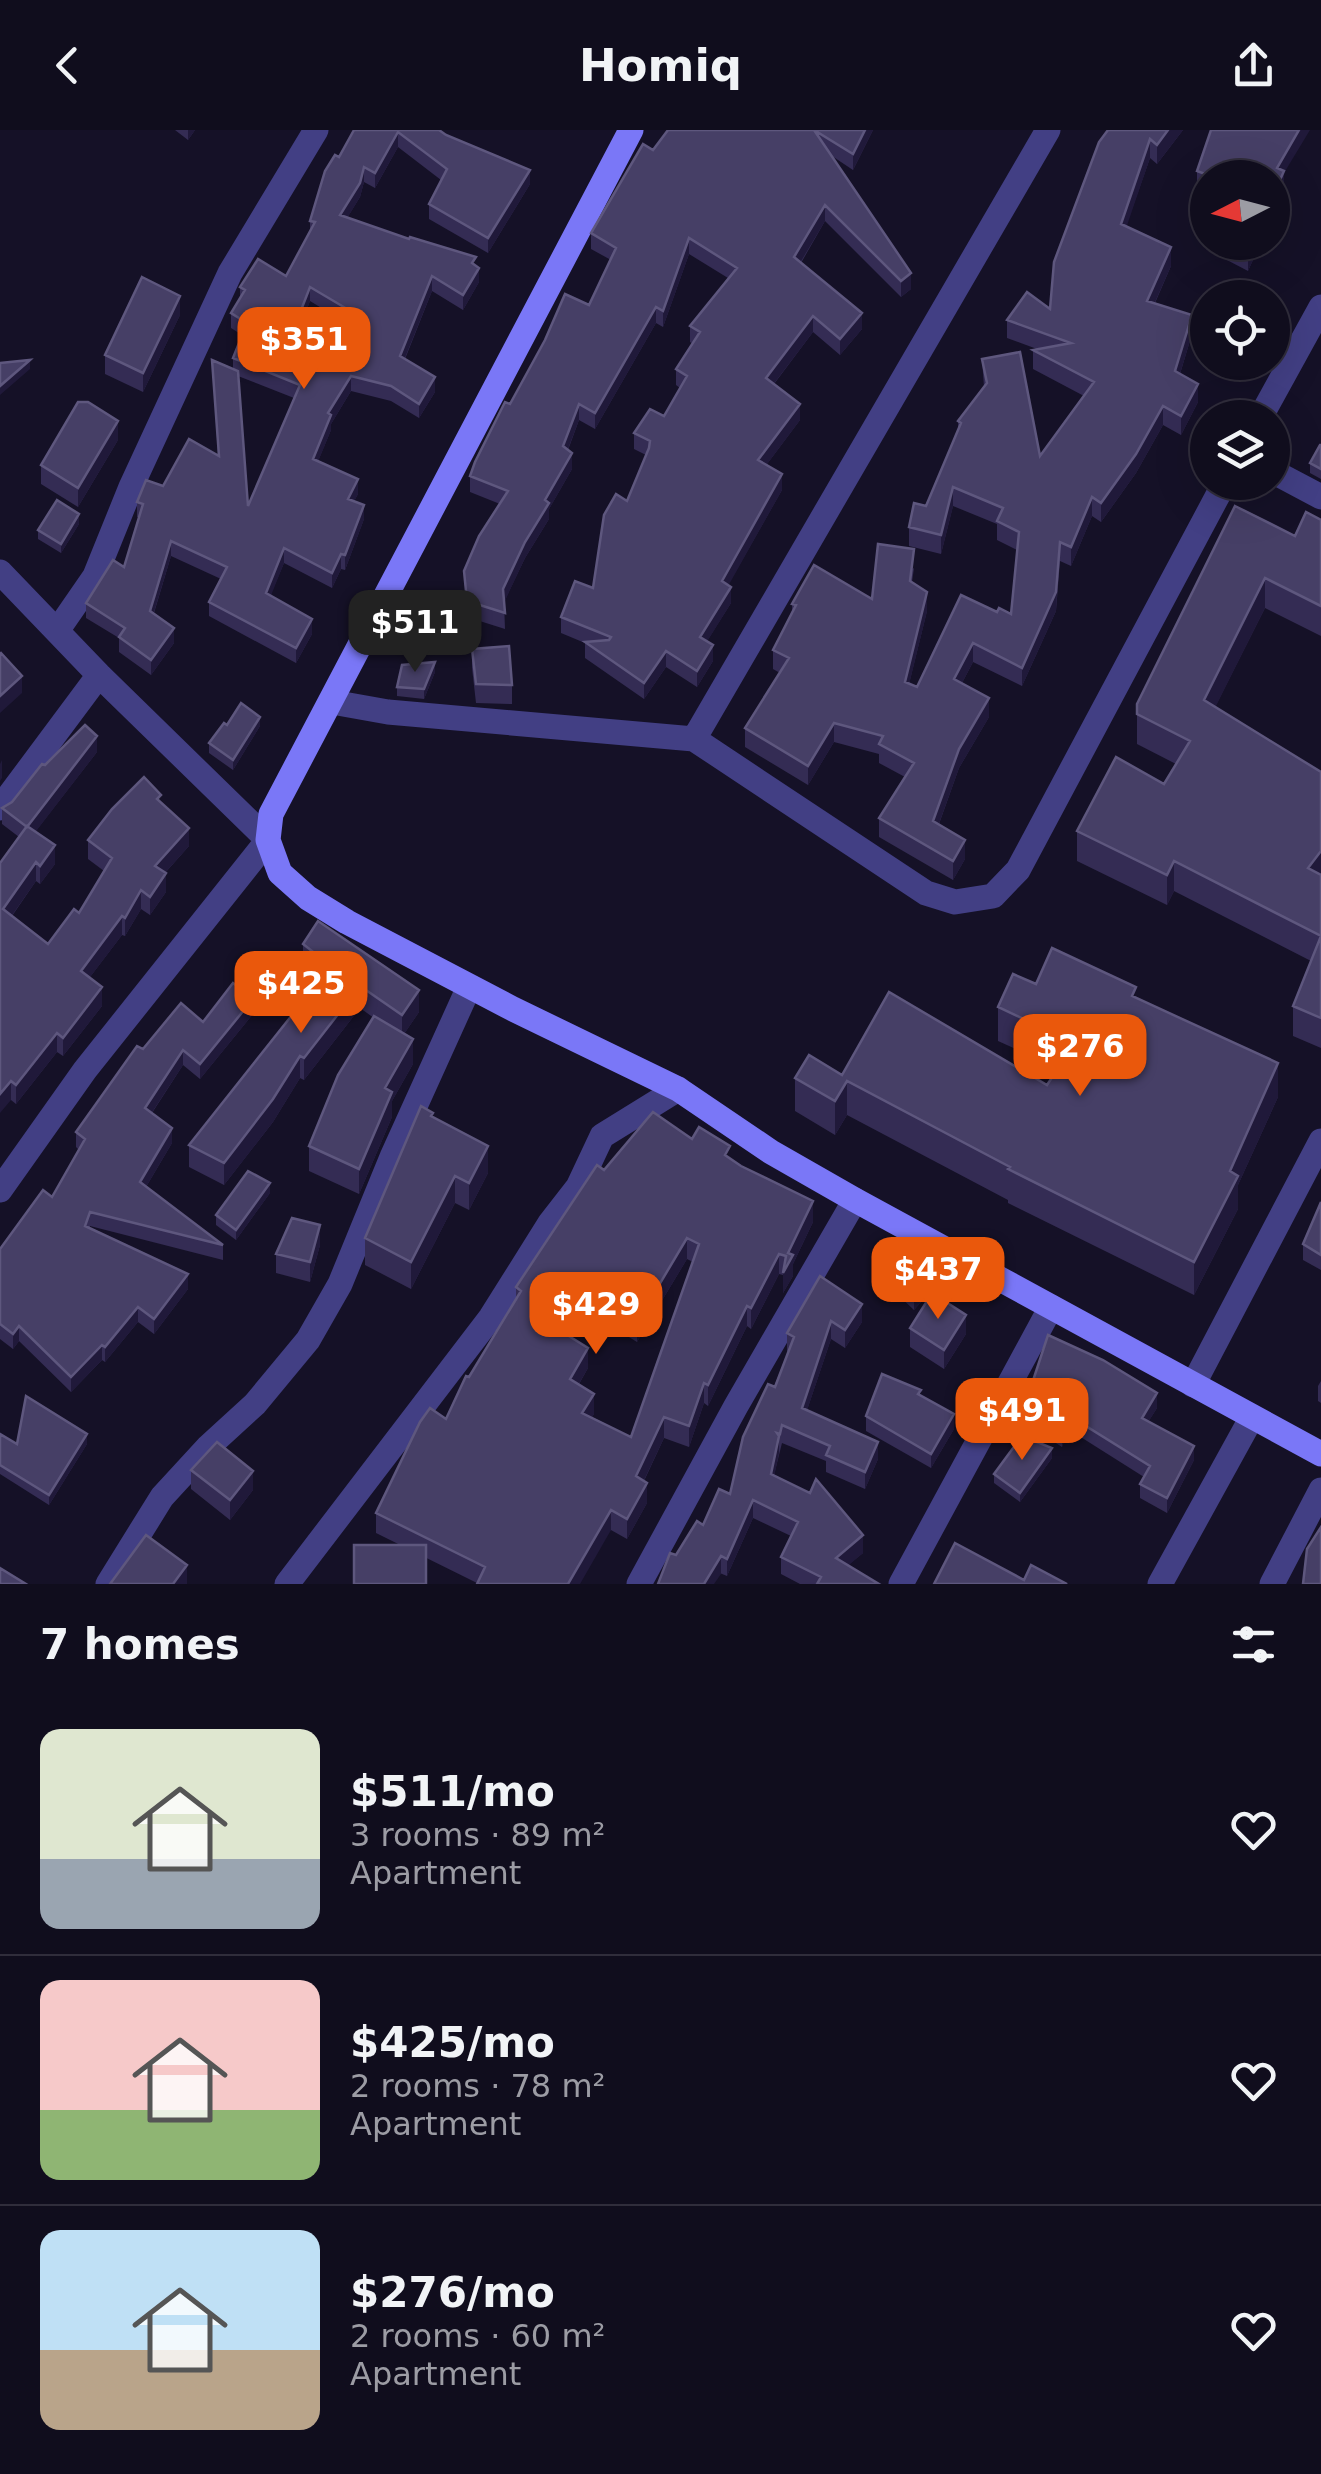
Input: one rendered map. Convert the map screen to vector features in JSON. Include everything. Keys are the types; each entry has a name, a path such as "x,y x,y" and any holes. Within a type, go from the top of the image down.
{"street":[{"path":"57,631 96,576 130,487 230,273 316,130"},
{"path":"632,130 271,814 268,840 280,874 308,898 469,987 678,1089 771,1152 855,1200 1321,1454"},
{"path":"694,739 1048,130"},
{"path":"1270,400 1321,307"},
{"path":"1290,481 1321,497"},
{"path":"332,702 388,712 694,739 926,894 955,902 993,896 1018,870 1215,500"},
{"path":"0,572 98,676 268,840"},
{"path":"0,808 98,676"},
{"path":"0,1190 85,1070 268,840"},
{"path":"108,1584 162,1498 208,1447 255,1404 308,1340 340,1284 469,987"},
{"path":"287,1584 492,1317 550,1222 578,1187 602,1136 678,1089"},
{"path":"1193,1385 1321,1141"},
{"path":"639,1584 855,1200"},
{"path":"901,1584 1051,1307"},
{"path":"1160,1584 1252,1417"},
{"path":"1272,1584 1321,1490"}],"building":[{"path":"354,130 439,130 530,170 488,238 429,204 447,169 398,132 375,173 364,167 360,183 340,215 476,257 472,263 479,268 463,295 432,276 400,356 435,377 419,404 391,386 351,376 328,413 331,415 313,459 358,479 348,499 364,505 345,555 341,554 332,573 284,548 266,593 312,619 296,648 209,602 227,567 171,541 150,611 174,628 151,660 119,637 125,628 86,603 113,560 124,567 143,504 137,502 146,480 163,486 189,439 219,456 212,360 238,371 248,506 300,385 233,358 247,323 231,313 245,290 240,287 258,259 286,276 315,222 310,221 325,171 335,155 339,157","holes":["310,287 359,316 347,364 289,341"]},
{"path":"668,130 814,130 911,273 901,281 825,205 794,257 862,313 840,339 813,316 766,378 800,404 758,460 782,474 722,581 731,587 700,637 713,645 697,671 666,651 644,683 585,642 611,637 561,617 575,581 593,588 604,515 616,494 627,501 649,448 650,441 634,433 650,409 664,416 687,376 676,369 700,332 690,326 737,268 689,238 663,311 656,307 595,413 579,404 563,446 572,453 503,589 505,613 467,601 464,571 479,536 508,491 470,476 475,462 505,402 510,404 545,340 565,294 589,305 616,248 591,233 643,144 653,150"},
{"path":"814,130 865,130 853,154"},
{"path":"1108,130 1168,130 1157,145 1150,139 1121,224 1171,247 1147,301 1190,314 1175,371 1198,384 1181,416 1163,406 1136,454 1101,503 1092,497 1071,547 1060,542 1056,592 1022,668 973,643 954,679 989,698 959,749 933,821 965,840 953,861 879,818 914,763 879,744 883,736 834,723 808,766 745,728 789,658 773,650 814,565 872,599 878,544 914,549 910,581 927,592 905,682 917,687 961,595 997,612 999,608 1011,614 1019,532 997,521 1003,508 953,487 941,535 909,527 914,503 926,506 961,423 958,421 987,383 982,359 1020,352 1040,456 1094,382 1033,350 1071,343 1007,320 1027,292 1050,309 1054,262 1099,142"},
{"path":"1211,130 1299,130 1282,160 1201,160"},
{"path":"142,277 180,296 143,373 105,355"},
{"path":"30,360 0,386 0,363"},
{"path":"78,402 88,402 118,421 78,488 41,465"},
{"path":"1321,445 1321,469 1310,463"},
{"path":"57,500 79,514 61,544 38,530"},
{"path":"1235,506 1295,536 1306,512 1321,520 1321,606 1265,578 1204,700 1321,772 1321,851 1308,868 1321,875 1321,936 1174,861 1167,875 1077,831 1116,757 1164,784 1190,741 1137,714 1137,704"},
{"path":"509,646 512,685 476,684 472,649"},
{"path":"0,654 22,676 0,696"},
{"path":"435,662 424,689 397,687 402,665"},
{"path":"241,703 260,717 233,760 209,743"},
{"path":"85,725 97,736 27,827 2,808 12,802 42,764"},
{"path":"144,777 161,795 157,799 189,828 155,866 166,873 150,897 141,890 125,918 122,916 81,971 102,987 63,1038 57,1033 16,1085 11,1081 0,1094 0,863 27,826 55,845 40,866 36,862 3,909 48,944 74,909 79,913 112,858 88,840"},
{"path":"318,921 419,990 402,1015 360,986 304,1058 300,1056 224,1163 189,1145 331,966 303,944"},
{"path":"1321,936 1321,1018 1293,1006"},
{"path":"1052,948 1136,987 1132,996 1278,1063 1230,1171 1238,1176 1194,1262 1008,1169 847,1081 835,1101 795,1078 809,1055 842,1075 889,992 1047,1085 1075,1043 998,1007 1013,974 1036,984"},
{"path":"233,983 253,999 200,1064 183,1050 145,1108 172,1128 140,1182 223,1245 90,1212 85,1226 188,1274 154,1319 138,1307 105,1347 102,1345 71,1377 19,1326 13,1334 0,1324 0,1249 43,1190 52,1197 85,1139 76,1132 137,1046 143,1049 181,1003 203,1022"},
{"path":"374,1016 413,1039 385,1088 392,1092 359,1169 309,1146 338,1075"},
{"path":"421,1106 433,1113 431,1116 488,1146 469,1183 455,1176 411,1262 365,1238"},
{"path":"653,1112 692,1139 699,1127 730,1146 725,1155 741,1166 813,1201 788,1253 793,1255 783,1273 786,1256 779,1254 751,1308 747,1306 708,1385 704,1383 689,1426 664,1417 636,1476 647,1483 627,1519 611,1510 568,1584 477,1584 485,1567 376,1513 420,1422 430,1408 446,1419 466,1376 469,1377 521,1291 516,1287 597,1165 604,1170","holes":["687,1238 699,1244 631,1437 582,1413 594,1394 570,1379 588,1348 548,1323 577,1285 637,1322"]},
{"path":"248,1171 270,1183 236,1230 216,1215"},
{"path":"1321,1202 1321,1255 1303,1244"},
{"path":"292,1218 320,1225 310,1262 276,1254"},
{"path":"911,1265 930,1282 914,1300 895,1283"},
{"path":"820,1276 862,1304 845,1330 831,1321 802,1408 878,1442 865,1472 826,1455 830,1446 782,1425 780,1434 777,1433 771,1474 810,1493 816,1479 863,1535 836,1558 879,1584 817,1584 821,1577 781,1557 798,1522 753,1500 727,1559 721,1556 704,1584 658,1584 670,1553 676,1555 697,1521 703,1525 719,1489 730,1494 743,1437 768,1384 775,1387 794,1337 787,1333"},
{"path":"932,1293 966,1315 944,1350 910,1328"},
{"path":"1048,1335 1103,1360 1157,1393 1142,1418 1194,1446 1167,1498 1140,1484 1150,1466 1068,1415 1062,1432 1024,1408"},
{"path":"882,1374 921,1390 918,1394 954,1414 931,1454 866,1416"},
{"path":"26,1396 87,1434 49,1495 0,1465 0,1434 17,1444"},
{"path":"1022,1436 1052,1448 1020,1493 994,1474"},
{"path":"217,1442 253,1471 230,1500 191,1470"},
{"path":"1321,1527 1321,1584 1303,1584 1307,1549"},
{"path":"146,1535 187,1565 173,1584 110,1584"},
{"path":"955,1543 1024,1580 1031,1565 1067,1584 934,1584"},
{"path":"354,1545 426,1545 426,1584 354,1584"},
{"path":"0,1568 26,1584 0,1584"}]}
